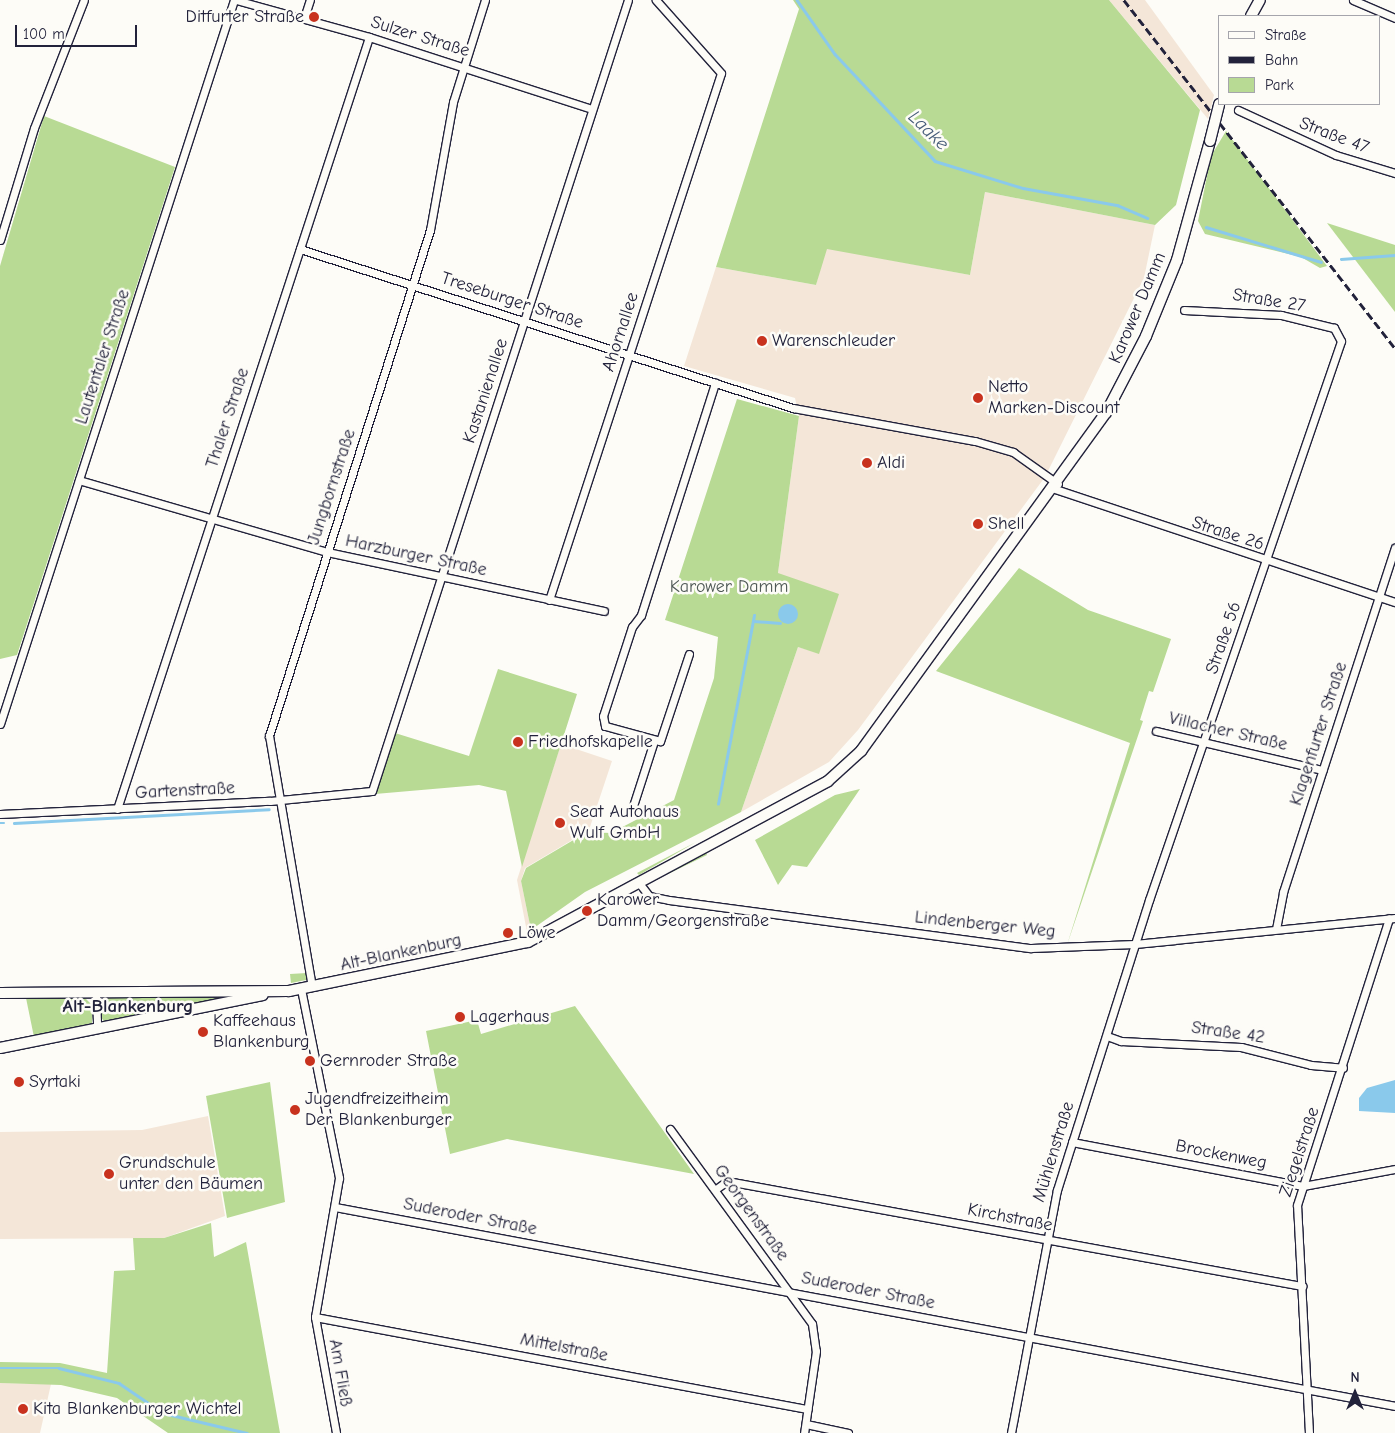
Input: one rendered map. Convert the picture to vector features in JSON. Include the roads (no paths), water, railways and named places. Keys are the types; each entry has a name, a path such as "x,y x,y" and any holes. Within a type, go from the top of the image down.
{"main road":[{"path":"1252,15 1260,0"},
{"name":"Karower Damm","path":"533,940 814,790 853,760 1056,486 1127,376 1185,232 1219,105"},
{"name":"Alt-Blankenburg","path":"0,1048 274,992 312,987 533,940"},
{"name":"Alt-Blankenburg","path":"0,993 274,992"}],"street":[{"path":"0,240 34,128 84,0"},
{"name":"Sulzer Straße","path":"235,0 369,37 592,109"},
{"name":"Lautentaler Straße","path":"0,724 235,0"},
{"path":"304,18 310,0"},
{"name":"Jungbornstraße","path":"312,987 277,800 268,736 430,230 463,66 485,0"},
{"name":"Kastanienallee","path":"372,791 628,0"},
{"name":"Ahornallee","path":"549,600 721,73 656,0"},
{"path":"1353,0 1395,18"},
{"name":"Thaler Straße","path":"117,809 369,37"},
{"name":"Straße 47","path":"1238,110 1336,156 1395,174"},
{"name":"Treseburger Straße","path":"300,249 793,408 976,441 1013,452 1056,486"},
{"name":"Straße 27","path":"1184,310 1280,315 1334,328 1341,341"},
{"name":"Straße 56","path":"1135,944 1341,341"},
{"path":"654,742 605,726 603,716 632,627 641,615 716,383"},
{"name":"Harzburger Straße","path":"79,480 210,521 327,552 604,611"},
{"name":"Straße 26","path":"1056,486 1266,562 1395,602"},
{"name":"Klagenfurter Straße","path":"1276,929 1283,892 1395,548"},
{"path":"633,806 654,742 663,736 690,654"},
{"name":"Villacher Straße","path":"1156,730 1322,770"},
{"name":"Gartenstraße","path":"0,814 277,800 372,791"},
{"name":"Lindenberger Weg","path":"639,883 649,896 669,900 1031,948 1135,944 1392,918"},
{"name":"Ziegelstraße","path":"1309,1433 1298,1205 1392,918"},
{"name":"Mühlenstraße","path":"1011,1433 1046,1240 1072,1142 1135,944"},
{"path":"301,989 339,1178 315,1318"},
{"path":"96,994 97,1029"},
{"name":"Straße 42","path":"1107,1036 1121,1041 1202,1042 1343,1068"},
{"name":"Georgenstraße","path":"670,1128 790,1292 816,1339 804,1433"},
{"name":"Brockenweg","path":"1072,1142 1303,1186 1395,1169"},
{"name":"Kirchstraße","path":"716,1190 727,1181 1302,1286"},
{"name":"Suderoder Straße","path":"335,1207 1395,1406"},
{"name":"Mittelstraße","path":"315,1318 807,1408"},
{"name":"Am Fließ","path":"315,1318 336,1433"},
{"path":"806,1424 848,1433"}],"water":[{"path":"788,604 795,607 798,614 795,621 788,624 781,621 778,614 781,607"},
{"path":"1395,1080 1395,1113 1359,1111 1359,1098 1367,1088"}],"waterway":[{"name":"Laake","path":"797,0 835,54 935,161 1023,188 1117,205 1147,218"},
{"name":"Laake","path":"1206,227 1321,262"},
{"name":"Laake","path":"1341,259 1395,255"},
{"path":"718,804 754,615"},
{"path":"753,621 780,623"},
{"path":"14,823 269,809"},
{"path":"0,1368 59,1368 119,1383 163,1413 247,1433"}],"railway":[{"path":"1124,0 1395,348"}],"place":[{"name":"Ditfurter Straße","path":"314,17"},
{"name":"Warenschleuder","path":"762,341"},
{"name":"Netto Marken-Discount","path":"978,398"},
{"name":"Aldi","path":"867,463"},
{"name":"Shell","path":"978,524"},
{"name":"Friedhofskapelle","path":"518,742"},
{"name":"Seat Autohaus Wulf GmbH","path":"560,823"},
{"name":"Karower Damm/Georgenstraße","path":"587,911"},
{"name":"Löwe","path":"508,933"},
{"name":"Lagerhaus","path":"460,1017"},
{"name":"Kaffeehaus Blankenburg","path":"203,1032"},
{"name":"Gernroder Straße","path":"310,1061"},
{"name":"Syrtaki","path":"19,1082"},
{"name":"Jugendfreizeitheim Der Blankenburger","path":"295,1110"},
{"name":"Grundschule unter den Bäumen","path":"109,1174"},
{"name":"Kita Blankenburger Wichtel","path":"23,1409"}],"district":[{"name":"Alt-Blankenburg","path":"128,1007"}]}
